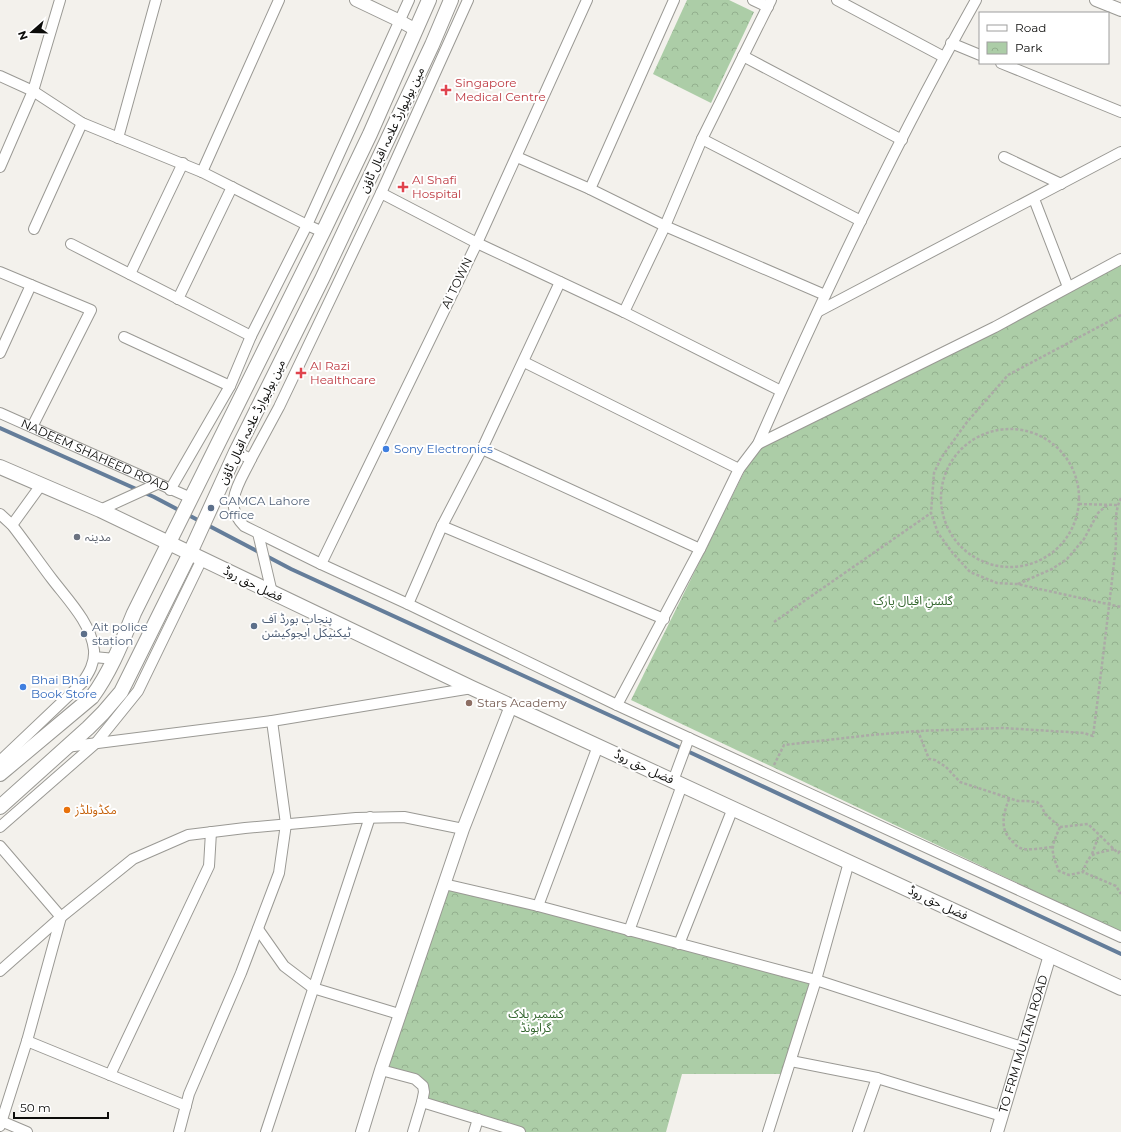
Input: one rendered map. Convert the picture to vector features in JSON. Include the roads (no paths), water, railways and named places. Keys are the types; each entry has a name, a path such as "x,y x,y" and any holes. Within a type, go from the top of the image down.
{"main road":[{"name":"مین بولیوارڈ علامہ اقبال ٹاؤن","path":"168,543 323,232 370,134 429,0"},
{"name":"مین بولیوارڈ علامہ اقبال ٹاؤن","path":"0,807 88,728 103,713 120,692 195,552 207,514 325,272 432,45 451,0"},
{"path":"0,467 100,510 168,543 134,613 115,659 103,683 92,697 0,774"},
{"name":"فضل حق روڈ","path":"168,543 195,552 272,593 472,688 1121,988"}],"street":[{"path":"0,167 33,91 60,0"},
{"path":"118,138 156,0"},
{"path":"202,172 279,0"},
{"path":"356,0 416,30"},
{"path":"170,490 230,386 252,336 307,225 409,0"},
{"path":"468,0 381,193 279,407 235,492 233,506 239,521 244,526 321,564 408,604 688,741 769,775 1121,937"},
{"name":"AI TOWN","path":"321,564 477,243 587,0"},
{"path":"590,189 674,0"},
{"path":"624,312 666,226 702,139 769,4 753,0"},
{"path":"837,0 944,57"},
{"path":"617,705 664,619 739,469 758,444 825,295 861,220 944,57 976,0"},
{"path":"1096,0 1121,10"},
{"path":"952,43 979,55"},
{"path":"744,56 902,140"},
{"path":"1002,64 1121,112"},
{"path":"0,76 33,91 82,123 183,163 323,232"},
{"path":"34,229 82,123"},
{"path":"702,139 861,220"},
{"path":"819,311 1121,152"},
{"path":"517,157 590,189 666,226 825,295"},
{"path":"1004,157 1061,184"},
{"path":"130,274 183,163"},
{"path":"178,299 232,187"},
{"path":"381,193 477,243 624,312 781,391"},
{"path":"1034,199 1068,287"},
{"path":"71,244 252,336"},
{"path":"758,444 996,326 1121,259"},
{"path":"0,272 91,310 32,428"},
{"path":"408,604 442,526 482,449 524,362 560,282"},
{"path":"0,353 31,285"},
{"path":"124,337 230,386"},
{"path":"524,362 739,469"},
{"name":"NADEEM SHAHEED ROAD","path":"0,413 154,485 170,490 189,502"},
{"path":"482,449 700,548"},
{"path":"236,452 251,459"},
{"path":"12,525 41,485"},
{"path":"100,510 154,485"},
{"path":"0,514 12,525 75,608 84,623 91,640 94,657 92,667 82,684 0,761"},
{"path":"442,526 664,619"},
{"path":"258,533 272,593"},
{"path":"0,827 96,744 138,691 195,552"},
{"path":"94,657 115,659"},
{"path":"66,747 272,721 472,688"},
{"path":"362,1132 399,1014 463,829 511,706"},
{"path":"179,1132 189,1094 241,972 279,873 286,824 272,721"},
{"path":"629,930 678,783 681,761 688,741"},
{"path":"538,906 598,746"},
{"path":"679,944 733,808"},
{"path":"0,971 61,917 133,859 188,835 286,824 370,817 404,816 463,829"},
{"path":"266,1132 370,817"},
{"path":"110,1075 209,866 211,832"},
{"path":"0,846 61,917"},
{"path":"768,1132 816,980 849,862"},
{"path":"444,884 538,906 816,980 1022,1047"},
{"path":"27,1132 1,1124 27,1041 61,917"},
{"path":"258,928 284,966 314,988 399,1014"},
{"name":"TO FRM MULTAN ROAD","path":"997,1132 1050,955"},
{"path":"27,1041 186,1106"},
{"path":"791,1061 877,1078 1002,1116"},
{"path":"381,1070 415,1079 423,1086 424,1092 422,1102 413,1132"},
{"path":"858,1132 877,1078"},
{"path":"422,1102 520,1132"},
{"path":"474,1132 478,1119"}],"waterway":[{"path":"0,428 154,497 291,569 670,743 1121,954"}],"place":[{"name":"Singapore Medical Centre","path":"446,90"},
{"name":"Al Shafi Hospital","path":"403,187"},
{"name":"Al Razi Healthcare","path":"301,373"},
{"name":"Sony Electronics","path":"386,449"},
{"name":"GAMCA Lahore Office","path":"211,508"},
{"name":"مدینہ","path":"77,537"},
{"name":"پنجاب بورڈ آف ٹیکنیکل ایجوکیشن","path":"254,626"},
{"name":"Ait police station","path":"84,634"},
{"name":"Bhai Bhai Book Store","path":"23,687"},
{"name":"Stars Academy","path":"469,703"},
{"name":"مکڈونلڈز","path":"67,810"}],"park label":[{"name":"گلشنِ اقبال پارک","path":"913,601"},
{"name":"کشمیر بلاک ﮔﺮﺍﮨﻮﻧﮉ","path":"536,1021"}]}
